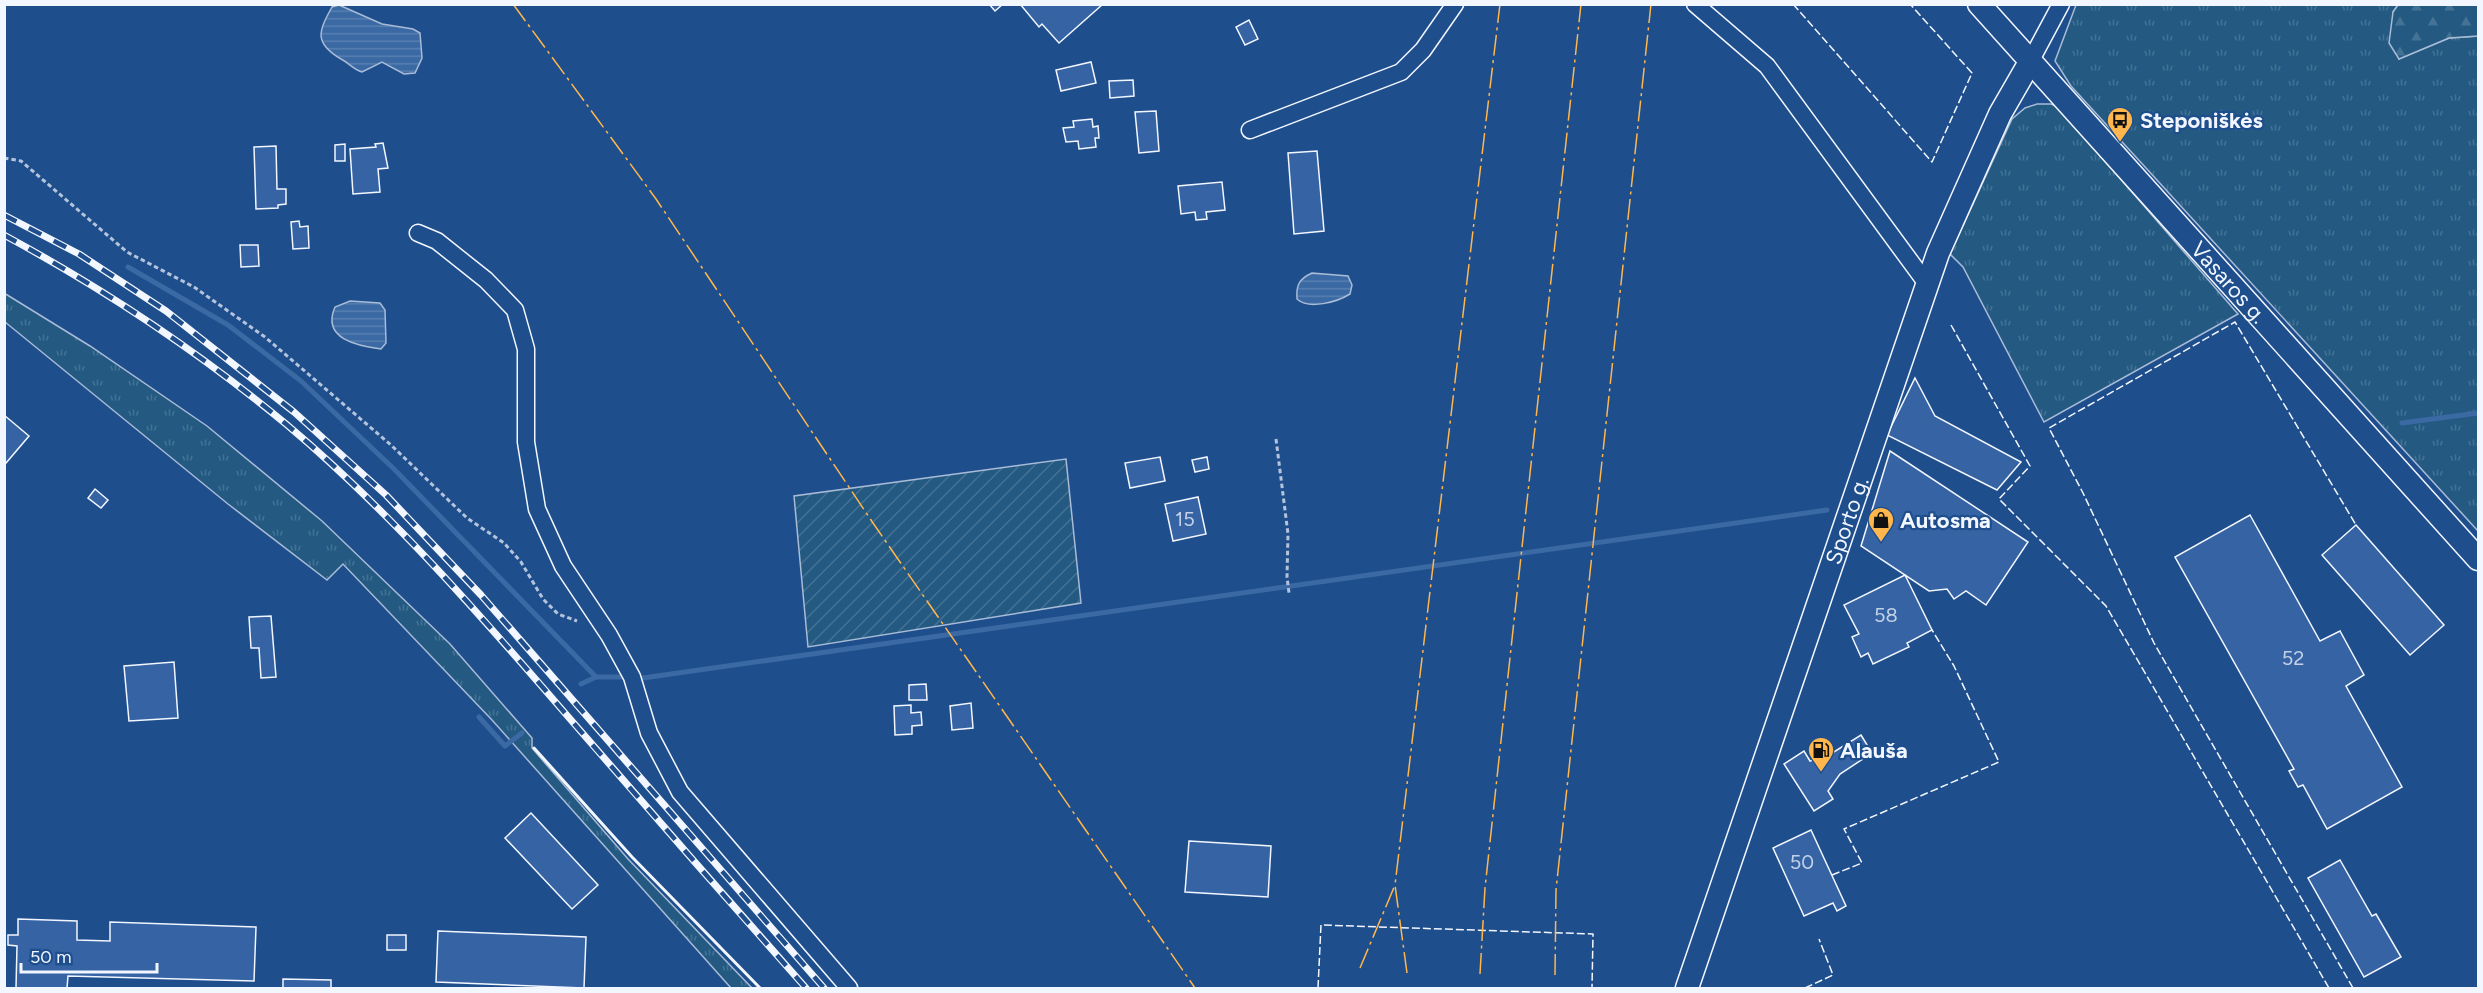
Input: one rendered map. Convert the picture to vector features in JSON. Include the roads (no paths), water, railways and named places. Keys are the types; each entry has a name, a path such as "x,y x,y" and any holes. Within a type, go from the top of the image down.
{"street":[{"path":"1250,130 1401,72 1423,50 1455,4"},
{"path":"1695,4 1767,66 1927,284"},
{"name":"Vasaros g.","path":"1979,4 2478,559"},
{"path":"2030,62 2061,4"},
{"name":"Sporto g.","path":"1687,988 1938,253 2000,114 2030,62"},
{"path":"418,232 437,241 486,280 514,310 526,349 526,442 537,509 563,566 603,625 632,677 649,733 680,792 849,988"}],"waterway":[{"path":"128,267 228,325 301,381 393,468 596,677"},
{"path":"2402,423 2478,413"},
{"path":"643,678 1827,510"},
{"path":"581,684 596,677 621,677"},
{"path":"479,717 505,746 522,733"}],"railway":[{"path":"4,215 79,254 166,311 294,412 386,495 481,595 824,988"},
{"path":"4,235 78,277 185,347 253,397 325,458 399,529 469,604 806,988"}],"place":[{"name":"Steponiškės","path":"2120,143"},
{"name":"Autosma","path":"1881,543"},
{"name":"Alauša","path":"1821,773"}]}
